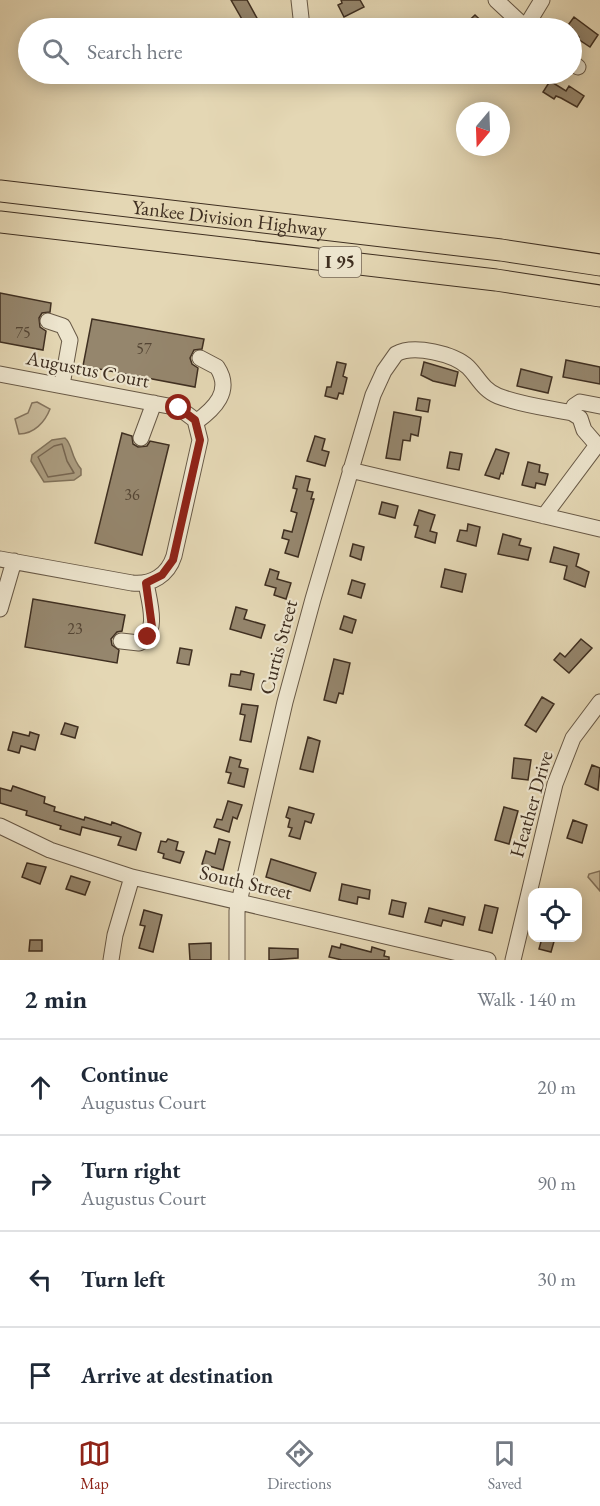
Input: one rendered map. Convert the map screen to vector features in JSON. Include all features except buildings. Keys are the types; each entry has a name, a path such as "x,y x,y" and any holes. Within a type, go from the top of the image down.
{"highway":[{"path":"0,179 191,213"},
{"name":"Yankee Division Highway","path":"0,191 411,239 600,265"},
{"name":"Yankee Division Highway","path":"0,222 496,280 600,296"},
{"path":"0,227 80,231"},
{"path":"411,239 503,238 600,251"}],"street":[{"path":"299,0 301,18"},
{"path":"496,0 515,18"},
{"path":"532,18 542,0"},
{"path":"48,321 63,326 70,337 62,386"},
{"name":"Curtis Street","path":"237,960 239,902 298,650 373,395 387,366 396,354 415,350 453,359 468,367 493,394 572,413"},
{"path":"0,609 7,560 132,583 146,583 162,575 173,560 200,440 196,423 217,405 223,386 217,367 200,358"},
{"name":"Augustus Court","path":"0,374 183,410 196,423"},
{"path":"544,516 598,443 584,430 580,418 572,413 574,406 580,402 600,406"},
{"path":"141,438 154,403"},
{"path":"350,470 600,529"},
{"path":"121,641 137,643 150,634 152,627 146,583"},
{"name":"Heather Drive","path":"513,960 555,784 573,738 600,702"},
{"name":"South Street","path":"0,826 50,850 132,877 488,960"},
{"path":"111,960 115,935 132,877"}],"shaded area":[{"path":"37,402 50,409 48,414 34,430 19,434 15,419 28,413 32,403"},
{"path":"600,871 600,891 588,877 589,874"}],"water":[{"path":"65,438 81,469 81,475 74,480 44,482 31,461 32,455 52,440"}],"route":[{"path":"148,637 152,627 146,583 162,575 173,560 200,440 199,428 195,420 179,408"}]}
